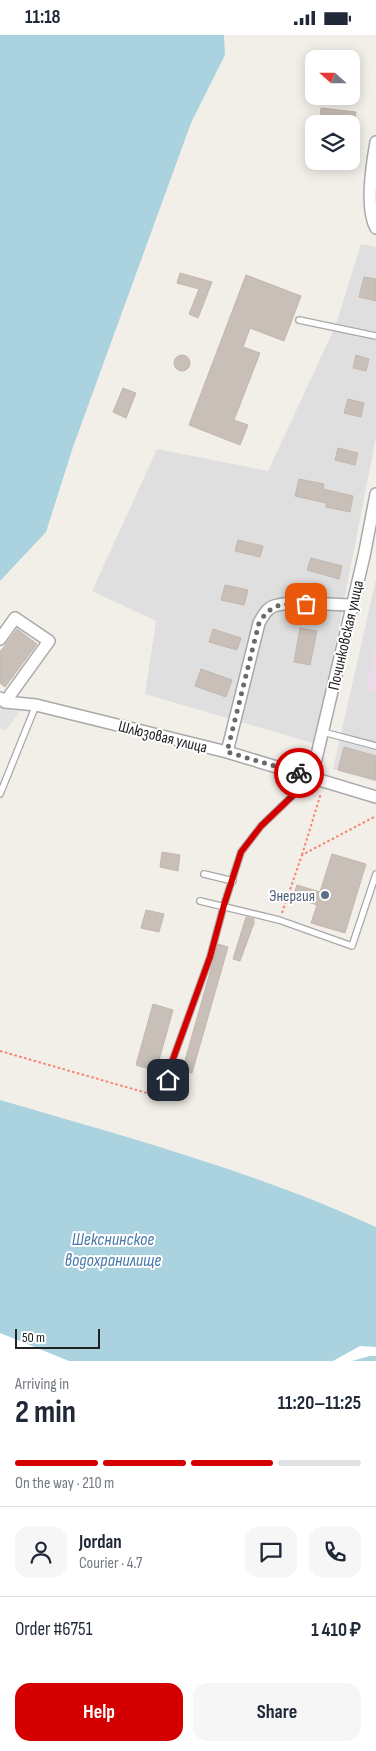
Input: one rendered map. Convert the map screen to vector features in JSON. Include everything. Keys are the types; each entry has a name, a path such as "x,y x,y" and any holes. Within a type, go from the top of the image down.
{"street":[{"path":"376,142 371,205 372,221 376,228"},
{"name":"Починковская улица","path":"312,777 352,605 370,556 376,495"},
{"path":"227,752 259,623 266,611 275,606 290,604 352,605"},
{"name":"Шлюзовая улица","path":"0,639 15,618 49,641 3,700 36,705 227,752 325,780 376,797"}],"lane":[{"path":"299,320 376,336"},
{"path":"0,794 36,705"},
{"path":"323,732 376,746"},
{"path":"168,1080 173,1059 210,957 241,852 261,826 312,777"},
{"path":"204,874 233,881"},
{"path":"200,901 224,905 279,920 352,946 376,874"}],"path":[{"path":"279,920 302,855 325,780"},
{"path":"302,855 376,816"},
{"path":"0,1051 154,1095 168,1080"}],"shaded area":[{"path":"361,244 376,247 376,437 316,744 145,694 156,621 92,591 157,449 268,471 335,327"},
{"path":"376,579 376,782 333,769"},
{"path":"376,642 376,693 366,690"},
{"path":"0,698 19,713 5,731 0,728"}],"water":[{"path":"0,35 224,35 225,55 191,123 73,447 46,532 0,581"},
{"name":"Шекснинское водохранилище","path":"0,1100 238,1172 331,1207 376,1227 376,1361 0,1361"}],"pier":[{"path":"0,1333 69,1361 0,1361"},
{"path":"360,1346 376,1347 376,1356 352,1361 333,1361"}],"building":[{"path":"321,108 356,112 356,115 320,115"},
{"path":"180,273 212,282 198,318 189,314 199,289 177,283"},
{"path":"246,275 301,296 284,341 250,328 243,347 260,353 234,420 248,425 240,445 189,425"},
{"path":"364,277 376,279 376,301 359,297"},
{"path":"182,355 190,363 182,371 174,363"},
{"path":"356,355 369,359 366,371 353,368"},
{"path":"123,388 136,393 126,418 113,412"},
{"path":"348,399 364,403 361,417 344,413"},
{"path":"338,448 358,453 355,465 335,460"},
{"path":"299,479 324,484 323,489 353,496 350,512 326,507 326,503 295,496"},
{"path":"238,540 263,546 260,557 235,551"},
{"path":"311,558 342,566 339,579 307,570"},
{"path":"225,585 248,590 244,605 221,600"},
{"path":"300,628 317,631 310,665 294,662"},
{"path":"17,629 37,644 5,687 0,683 0,652"},
{"path":"213,629 241,638 237,650 209,642"},
{"path":"201,669 232,680 226,697 195,686"},
{"path":"344,747 376,756 376,780 338,770"},
{"path":"162,852 180,855 178,871 160,867"},
{"name":"Энергия","path":"332,854 366,864 345,933 311,923 317,905 293,897 297,885 320,892"},
{"path":"146,910 164,914 159,932 141,928"},
{"path":"246,917 254,919 254,923 240,961 233,959"},
{"path":"218,944 228,947 192,1073 182,1071"},
{"path":"153,1004 173,1010 156,1071 136,1065"}],"way so far":[{"path":"299,773 227,752 259,623 266,611 275,606 306,604"}],"place":[{"name":"Энергия","path":"325,895"}],"route":[{"path":"168,1080 173,1059 210,957 241,852 261,826 312,777 299,773"}]}
